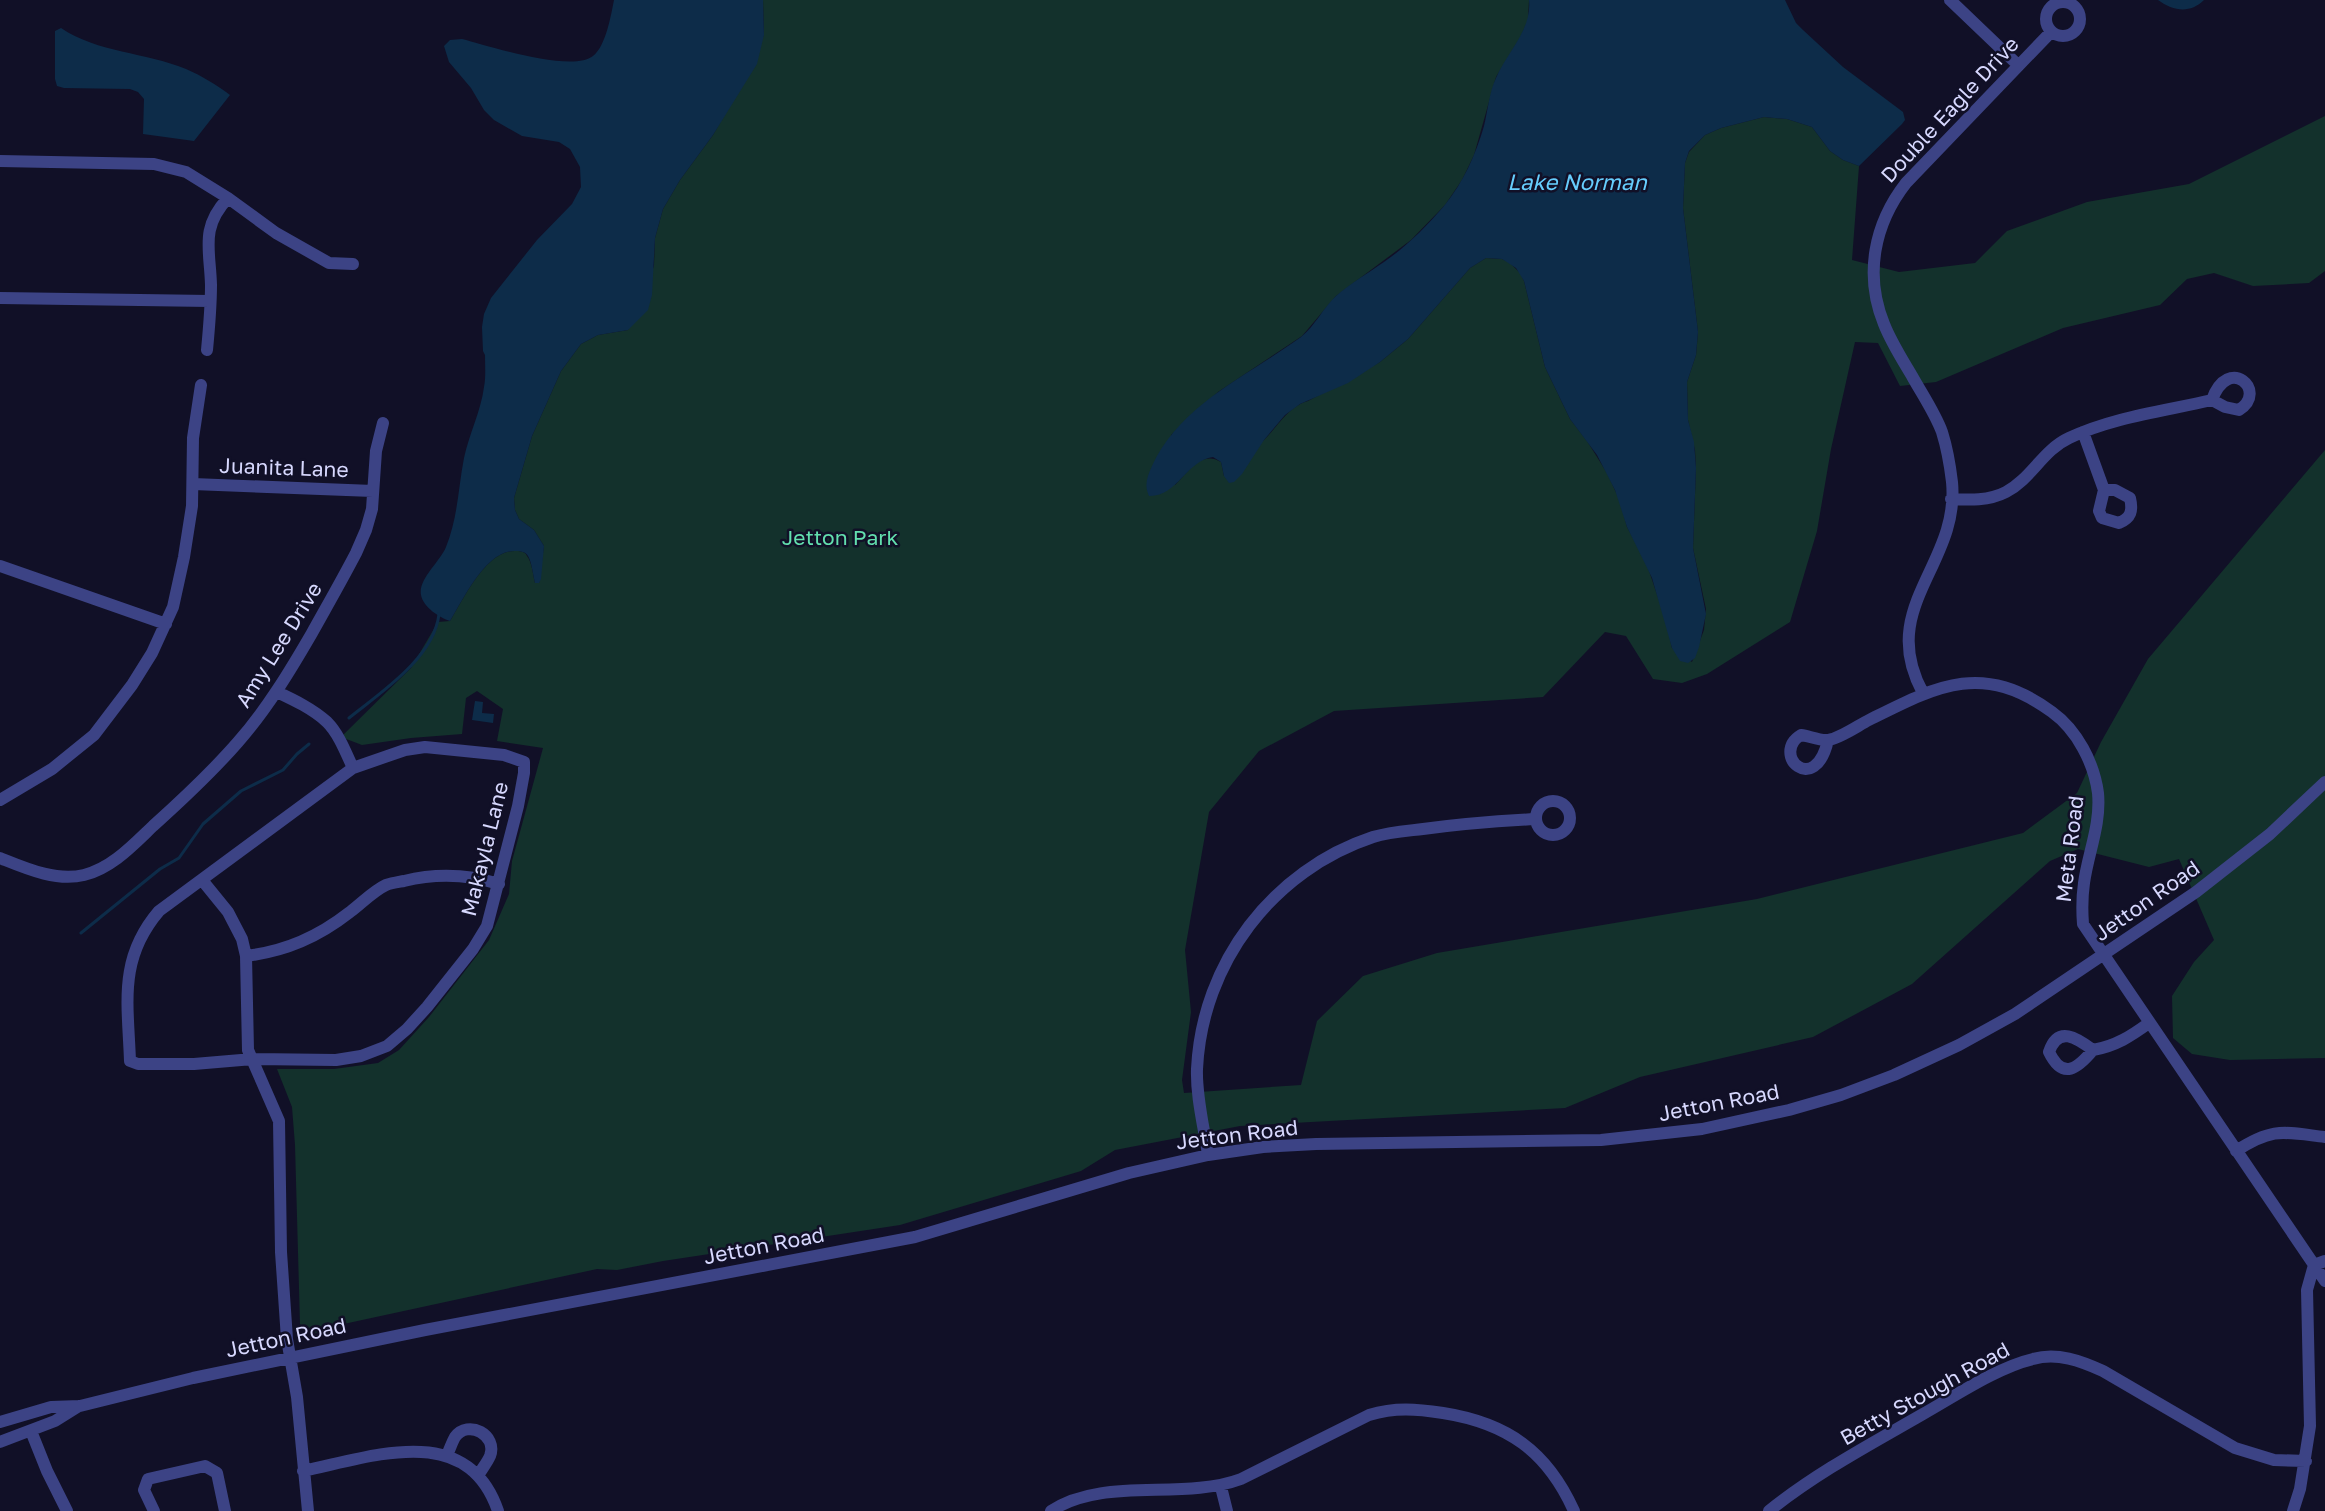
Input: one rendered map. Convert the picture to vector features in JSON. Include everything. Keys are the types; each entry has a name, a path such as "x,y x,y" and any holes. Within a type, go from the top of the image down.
{"street":[{"path":"1950,0 2018,65"},
{"name":"Double Eagle Drive","path":"1923,693 1911,669 1908,654 1908,630 1917,599 1939,555 1947,531 1952,499 1950,474 1942,433 1893,342 1878,308 1875,254 1884,218 1895,197 1906,183 2051,32"},
{"path":"0,161 154,164 186,172 228,198 276,233 329,263 354,264"},
{"path":"207,351 210,301 207,241 211,221 228,198"},
{"path":"0,298 210,301"},
{"path":"0,800 52,769 94,735 132,685 152,653 172,607 184,557 193,484 193,438 201,386"},
{"path":"1952,499 1976,500 2006,492 2054,447 2083,432 2135,417 2212,400"},
{"name":"Amy Lee Drive","path":"0,858 24,868 66,877 82,876 98,871 117,859 206,777 239,741 277,692 352,560 369,520 376,451 383,423"},
{"path":"2083,432 2104,490"},
{"name":"Juanita Lane","path":"193,484 373,491"},
{"path":"0,566 166,624"},
{"name":"Meta Road","path":"1828,740 1923,693 1966,683 2000,686 2029,697 2057,716 2071,730 2091,765 2098,795 2096,837 2084,882 2083,924 2236,1151 2319,1263 2325,1281"},
{"path":"277,692 295,700 328,723 337,735 353,768"},
{"name":"Makayla Lane","path":"426,747 504,755 524,762 518,806 499,884 487,926 473,949 407,1029 387,1046 362,1056 336,1060 254,1059 194,1064 138,1064 130,1061 128,987 137,942 146,926 159,911 353,768 405,750 426,747"},
{"name":"Jetton Road","path":"0,1422 51,1407 80,1406 291,1357 915,1237 1129,1173 1208,1155 1316,1144 1601,1140 1682,1132 1738,1122 1841,1095 1930,1059 2015,1014 2196,892 2248,852 2325,782"},
{"path":"1208,1155 1197,1071 1206,1015 1214,989 1242,935 1280,890 1314,866 1374,837 1459,824 1536,819"},
{"path":"246,956 280,950 312,938 386,885 420,877 448,875 476,877 499,884"},
{"path":"202,880 237,926 246,956 248,1050 254,1059 279,1121 282,1264 287,1339 308,1511"},
{"path":"2093,1050 2123,1041 2149,1023"},
{"path":"2236,1151 2267,1134 2277,1132 2325,1137"},
{"path":"2293,1511 2306,1461 2310,1426 2307,1290 2319,1263"},
{"name":"Betty Stough Road","path":"1769,1511 1831,1468 1944,1402 2017,1364 2043,1357 2067,1358 2084,1362 2103,1371 2235,1448 2274,1460 2306,1461"},
{"name":"Jetton Road","path":"0,1442 55,1421 80,1406"},
{"path":"1051,1511 1070,1501 1097,1495 1221,1487 1370,1415 1386,1410 1418,1409 1482,1421 1515,1437 1530,1448 1552,1472 1574,1511"},
{"path":"447,1455 456,1436 464,1431 471,1429 485,1435 489,1440 490,1455 478,1476"},
{"path":"31,1431 46,1471 67,1511"},
{"path":"303,1471 411,1450 447,1455 478,1476 498,1511"},
{"path":"154,1511 144,1490 148,1479 205,1466 217,1473 225,1511"},
{"path":"1221,1487 1227,1511"}],"green space":[{"name":"Jetton Park","path":"763,0 1529,0 1528,20 1496,77 1474,155 1462,180 1445,205 1411,240 1336,296 1302,336 1218,392 1171,435 1175,485 1190,468 1201,460 1214,459 1221,462 1224,476 1254,450 1294,408 1380,362 1408,339 1470,268 1486,258 1502,259 1520,273 1524,281 1545,367 1570,419 1607,473 1620,501 1627,527 1646,562 1665,618 1672,648 1692,662 1704,630 1706,609 1693,548 1696,468 1695,450 1688,420 1687,382 1696,355 1698,332 1683,208 1685,163 1689,152 1705,135 1721,128 1764,117 1787,119 1812,127 1830,151 1843,160 1859,166 1852,260 1899,272 1975,263 2007,231 2087,202 2189,184 2325,116 2325,271 2309,283 2253,286 2214,273 2187,279 2160,305 2063,328 1936,382 1900,386 1878,343 1855,342 1831,449 1817,531 1790,622 1707,674 1682,683 1653,679 1626,636 1605,632 1543,697 1334,711 1259,751 1209,812 1185,950 1191,1012 1182,1080 1184,1093 1301,1085 1317,1021 1363,976 1437,953 1757,899 2023,833 2077,793 2101,742 2148,659 2325,450 2325,1058 2230,1060 2192,1054 2173,1038 2172,996 2194,962 2214,940 2179,859 2149,867 2078,849 2050,861 1912,984 1813,1037 1640,1077 1565,1108 1240,1126 1115,1150 1081,1171 900,1225 617,1270 597,1269 339,1325 320,1333 305,1332 300,1324 292,1107 277,1069 334,1069 378,1063 399,1050 429,1017 489,940 509,894 512,861 543,748 497,741 503,709 477,691 466,698 462,734 362,745 341,737 411,668 438,622 450,621 476,578 494,559 504,553 523,552 530,562 535,583 539,583 544,546 534,530 519,519 515,510 514,498 532,436 561,371 581,344 598,335 628,330 654,266 655,238 663,209 680,180 713,135 764,35"}],"water":[{"path":"614,0 763,0 764,35 757,64 663,209 655,238 652,295 648,310 628,330 598,335 581,344 561,371 532,436 514,498 515,510 519,519 534,530 544,546 539,583 535,583 527,554 518,551 504,553 485,567 476,578 450,621 428,608 422,599 421,589 426,577 446,547 453,525 464,458 485,383 482,327 484,314 491,298 537,240 572,204 581,187 580,167 570,149 559,142 522,136 494,120 449,62 444,46 450,40 462,39 549,60 567,62 582,60 593,56 598,51 607,30"},
{"name":"Lake Norman","path":"1529,0 1785,0 1796,23 1843,67 1903,112 1905,120 1859,166 1843,160 1830,151 1812,127 1787,119 1764,117 1721,128 1705,135 1689,151 1685,163 1683,208 1698,332 1696,355 1687,382 1688,420 1694,442 1696,468 1693,548 1706,614 1695,658 1688,663 1680,661 1672,648 1652,578 1627,527 1615,490 1597,455 1570,419 1545,367 1524,281 1516,268 1502,259 1486,258 1470,268 1408,339 1380,362 1348,383 1300,404 1285,415 1234,482 1229,483 1224,476 1221,462 1213,457 1196,465 1167,491 1149,496 1147,492 1147,481 1152,466 1164,444 1180,425 1218,392 1301,337 1336,296 1401,249 1444,206 1457,188 1473,158 1484,126 1494,84 1527,21"},
{"path":"2158,0 2204,0 2187,9 2175,9"},
{"path":"61,28 90,43 186,69 230,95 194,141 143,134 144,99 138,92 130,89 57,86 55,31"},
{"path":"475,701 483,702 482,713 494,714 493,723 472,720"}],"waterway":[{"path":"349,718 390,686 416,660 435,630 439,614"},
{"path":"81,933 160,869 179,858 203,824 241,791 283,770 309,744"}]}
